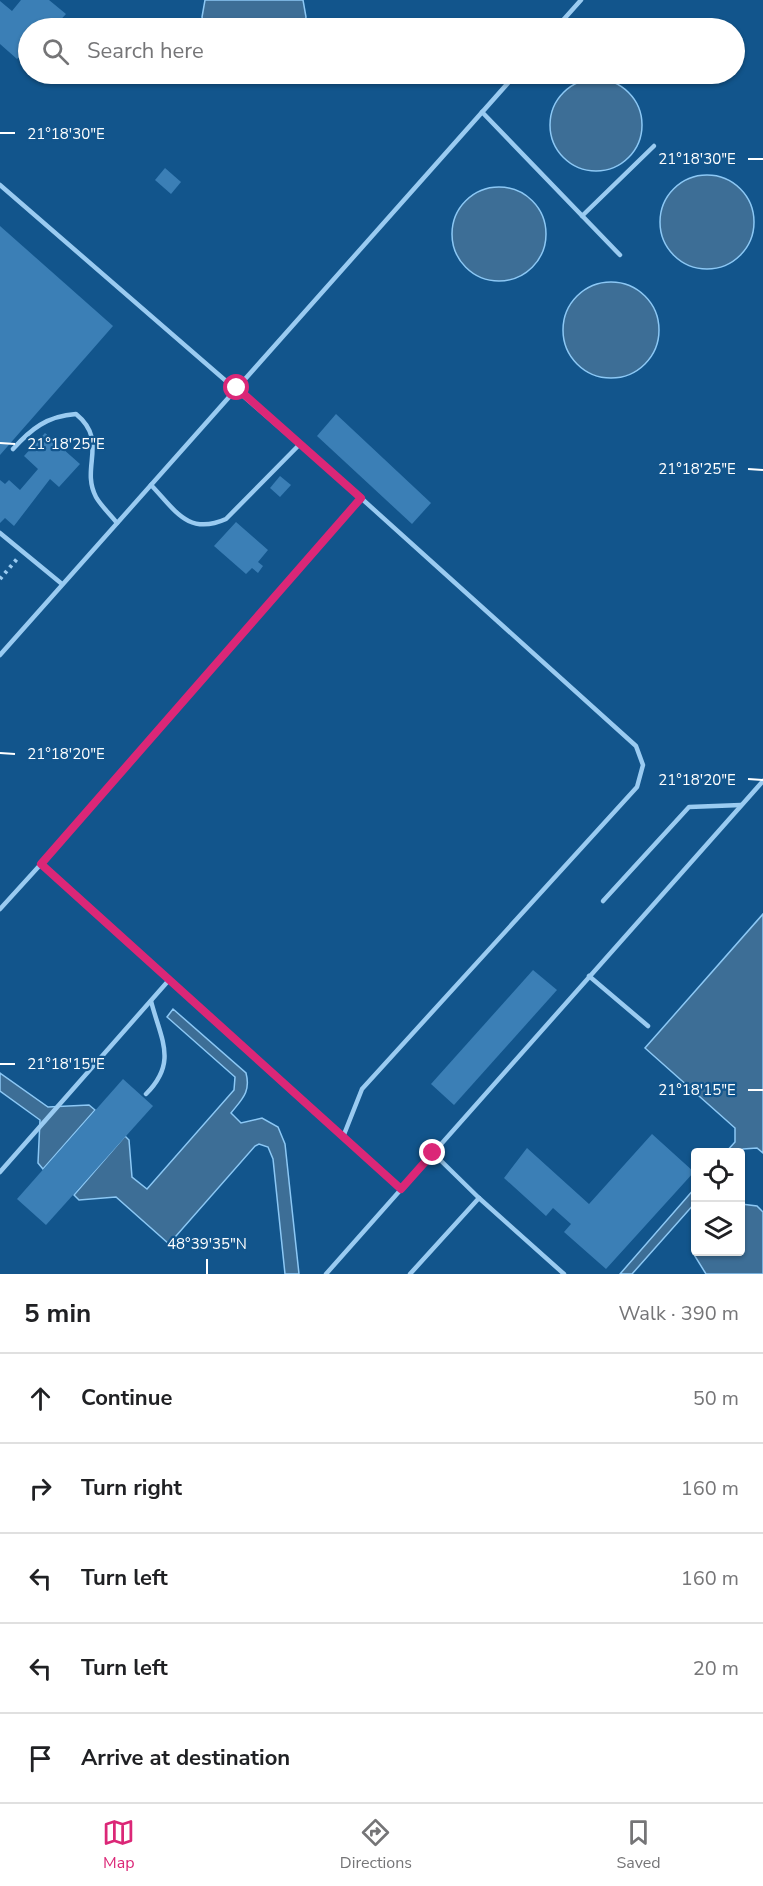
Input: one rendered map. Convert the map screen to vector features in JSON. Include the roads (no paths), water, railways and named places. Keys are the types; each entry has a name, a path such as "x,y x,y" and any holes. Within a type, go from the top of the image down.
{"lane":[{"path":"565,18 581,0"},
{"path":"0,655 507,84"},
{"path":"482,112 620,255"},
{"path":"582,216 654,146"},
{"path":"0,185 237,388 636,746 643,765 638,787 362,1089 343,1137"},
{"path":"13,449 35,426 60,415 76,414 86,422 94,439 92,481 96,497 117,523"},
{"path":"151,485 182,517 194,525 210,526 226,519 300,444"},
{"path":"0,909 361,498"},
{"path":"0,533 63,585"},
{"path":"326,1274 763,782"},
{"path":"603,901 689,807 741,805"},
{"path":"41,864 401,1189"},
{"path":"589,976 648,1026"},
{"path":"0,1172 169,980"},
{"path":"146,1094 159,1080 166,1060 151,1001"},
{"path":"433,1153 479,1198 564,1274"},
{"path":"410,1274 479,1198"}],"water":[{"path":"205,0 303,0 306,17 202,18"},
{"path":"574,84 618,84 635,99 642,116 642,134 635,151 622,164 605,171 587,171 570,164 557,151 550,134 550,116 553,107 563,92"},
{"path":"707,175 725,179 740,189 750,204 754,222 750,240 740,255 725,265 707,269 689,265 674,255 664,240 660,222 664,204 674,189 689,179"},
{"path":"499,187 517,191 532,201 542,216 546,234 542,252 532,267 517,277 499,281 481,277 466,267 456,252 452,234 456,216 466,201 481,191"},
{"path":"611,282 629,286 645,296 655,312 659,330 655,348 645,364 629,374 611,378 593,374 577,364 567,348 563,330 567,312 577,296 593,286"},
{"path":"763,914 763,1153 757,1148 730,1148 735,1142 735,1128 645,1048"},
{"path":"173,1009 246,1073 246,1090 231,1113 241,1123 262,1118 278,1127 285,1144 299,1274 285,1274 273,1159 268,1147 259,1144 255,1146 169,1244 116,1197 79,1200 74,1195 125,1136 129,1140 132,1177 147,1189 234,1090 235,1077 167,1017"},
{"path":"0,1073 48,1107 89,1105 95,1110 43,1169 38,1163 40,1120 0,1091"},
{"path":"691,1193 691,1208 632,1274 620,1274"},
{"path":"745,1204 757,1206 763,1212 763,1274 706,1274 695,1256 745,1256"}]}
